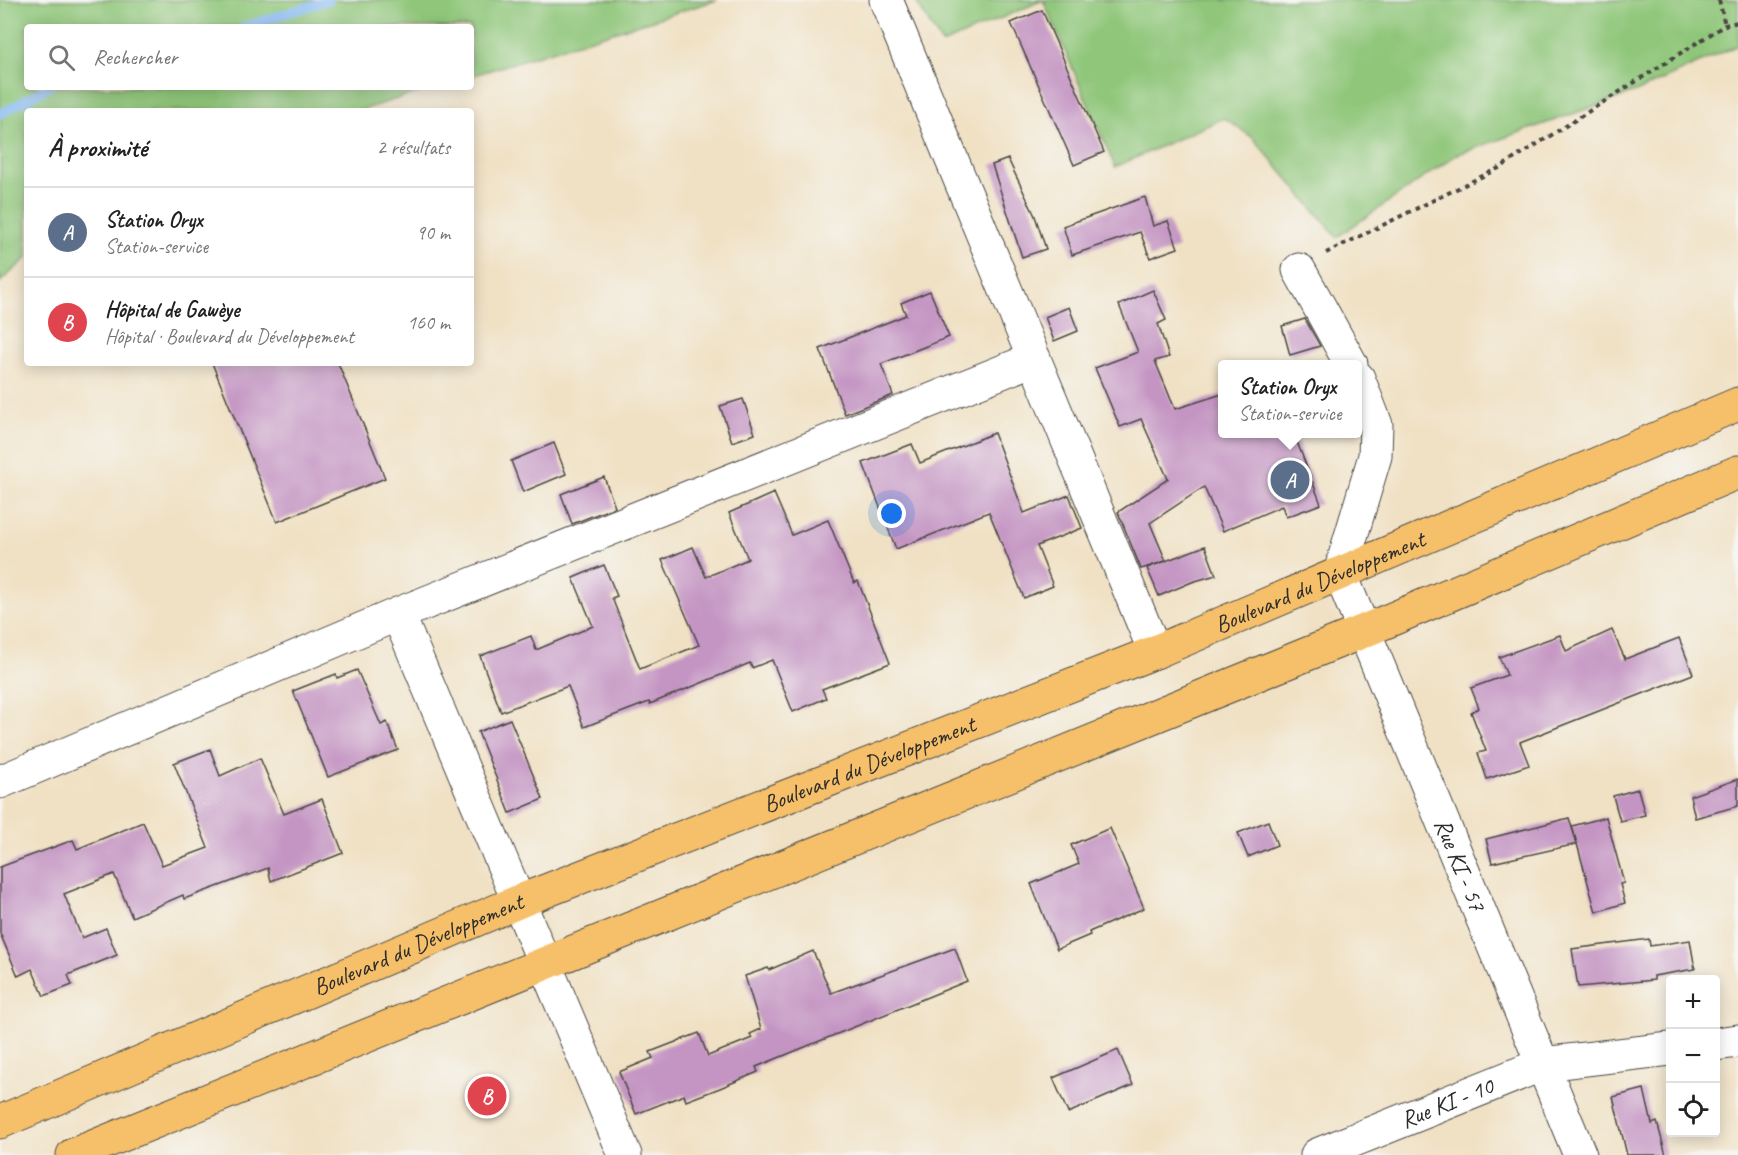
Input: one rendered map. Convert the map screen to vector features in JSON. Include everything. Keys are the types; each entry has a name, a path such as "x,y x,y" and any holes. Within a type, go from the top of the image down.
{"highway":[{"name":"Boulevard du Développement","path":"0,1122 520,901 1155,652 1738,404"},
{"path":"73,1155 1364,631 1738,472"}],"street":[{"path":"886,0 1155,652"},
{"path":"1299,270 1349,360"},
{"path":"0,782 398,614 1034,359"},
{"path":"1340,573 1369,480 1376,447 1376,425 1362,388"},
{"name":"Rue KI - 57","path":"1340,573 1580,1155"},
{"path":"398,614 625,1155"},
{"path":"1720,1043 1738,1041"},
{"name":"Rue KI - 10","path":"1317,1155 1543,1064 1666,1050"}],"path":[{"path":"1719,0 1725,25"},
{"path":"1299,270 1300,265 1501,167 1725,25 1738,22"}],"green space":[{"path":"0,0 717,0 474,75 474,24 24,24 24,90 426,90 368,108 24,108 24,261 0,282"},
{"path":"915,0 1043,0 942,44"},
{"path":"1043,0 1738,0 1738,45 1638,91 1458,154 1337,237 1253,138 1224,118 1115,167"}],"building":[{"path":"1042,10 1104,152 1074,165 1011,23"},
{"path":"1008,159 1035,216 1046,249 1022,257 992,165"},
{"path":"1145,197 1153,226 1168,221 1178,248 1150,258 1140,232 1072,255 1063,226"},
{"path":"1153,290 1166,320 1158,324 1169,357 1155,361 1175,409 1218,395 1218,438 1296,438 1321,504 1286,517 1282,506 1223,531 1204,487 1150,523 1166,561 1141,569 1118,512 1168,479 1141,419 1120,427 1095,368 1138,352 1119,305"},
{"path":"930,291 949,337 881,364 893,395 845,414 820,349 906,315 901,303"},
{"path":"1069,307 1078,331 1054,341 1045,317"},
{"path":"1305,319 1320,346 1290,355 1282,326"},
{"path":"213,366 339,366 385,478 277,522"},
{"path":"743,399 755,434 732,442 720,406"},
{"path":"994,433 1024,513 1069,495 1082,528 1037,546 1053,586 1024,598 989,512 896,549 863,463 912,444 920,463"},
{"path":"554,443 566,474 523,492 511,461"},
{"path":"604,477 615,507 572,524 561,494"},
{"path":"774,493 792,535 828,520 854,583 858,581 890,663 822,689 826,698 793,712 772,660 752,668 750,663 650,704 649,702 584,727 568,686 501,712 480,656 531,636 536,650 593,626 573,578 604,565 617,596 612,598 640,669 699,645 662,560 693,547 706,577 748,559 729,513"},
{"path":"1205,546 1216,575 1159,596 1147,568"},
{"path":"1612,630 1625,659 1679,638 1693,674 1520,742 1529,765 1487,779 1478,753 1486,751 1471,712 1479,708 1471,688 1507,675 1499,657 1560,635 1566,651"},
{"path":"357,670 381,725 387,722 398,750 328,777 293,691 336,674 337,678"},
{"path":"510,719 543,799 510,813 478,732"},
{"path":"210,749 220,776 260,758 284,814 322,799 343,853 271,881 268,868 184,899 183,895 132,917 114,874 64,894 82,938 106,928 117,955 68,975 72,985 44,996 32,969 18,976 0,933 0,867 73,840 77,849 143,822 162,865 208,848 174,763"},
{"path":"1738,779 1738,806 1695,818 1690,796"},
{"path":"1638,789 1645,815 1620,821 1613,796"},
{"path":"1606,817 1624,883 1620,884 1625,903 1596,912 1572,826"},
{"path":"1569,818 1577,844 1492,863 1486,839"},
{"path":"1268,821 1277,845 1248,857 1238,833"},
{"path":"1110,828 1144,908 1057,949 1031,884 1079,864 1071,845"},
{"path":"1649,939 1650,946 1690,940 1695,969 1654,976 1654,980 1578,987 1572,949"},
{"path":"955,948 967,981 756,1067 758,1072 720,1088 686,1101 684,1095 636,1114 619,1072 653,1058 650,1052 699,1033 708,1056 752,1038 750,1034 761,1029 745,976 768,968 769,970 813,951 831,993"},
{"path":"1118,1050 1133,1085 1068,1113 1053,1078"},
{"path":"1644,1089 1652,1124 1657,1122 1666,1155 1627,1155 1613,1097"}],"waterway":[{"path":"253,24 329,0"},
{"path":"0,114 44,90"}],"place":[{"name":"Station Oryx","path":"1290,480"},
{"name":"Hôpital de Gawèye","path":"487,1096"}]}
